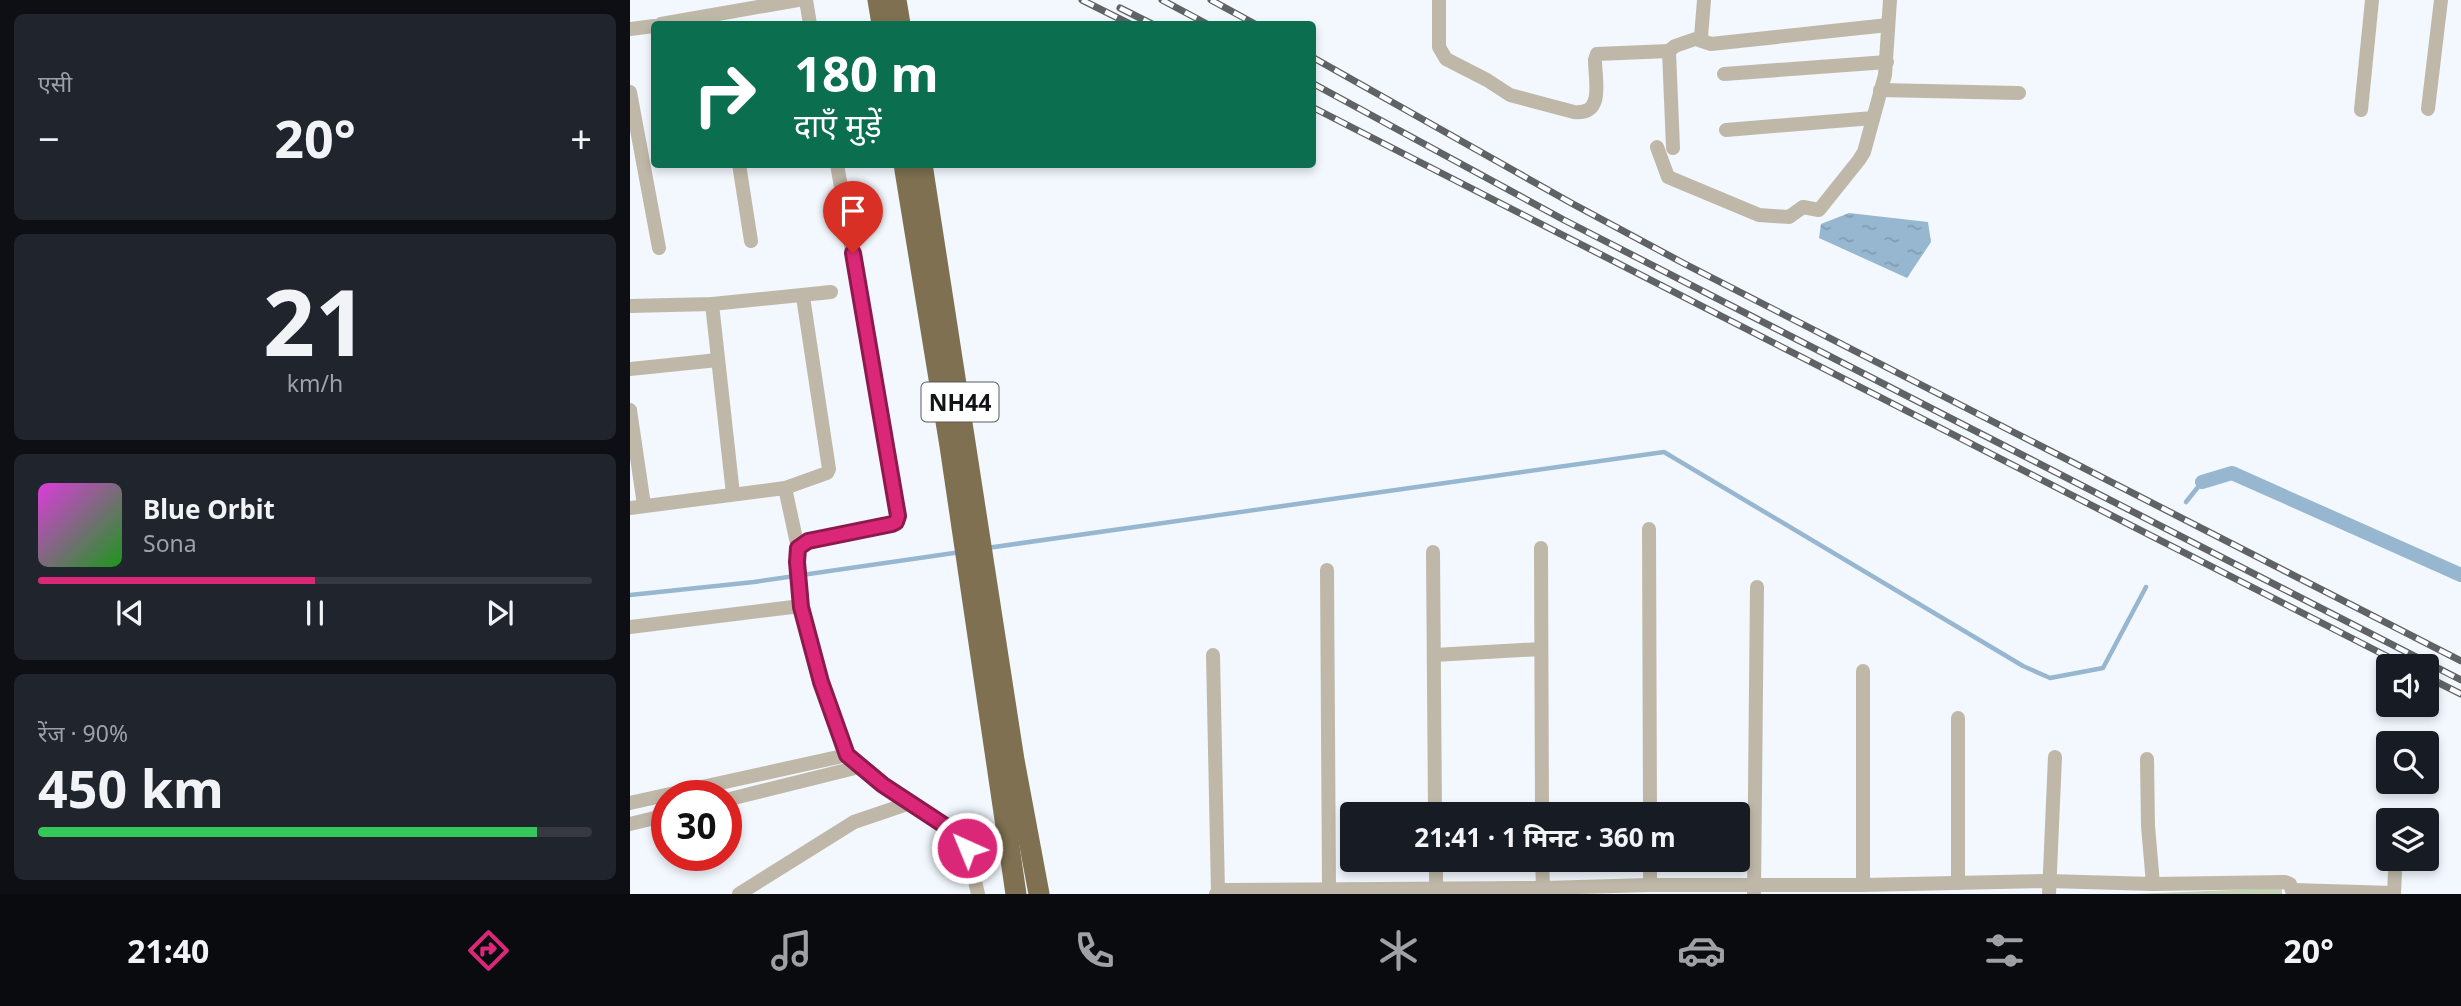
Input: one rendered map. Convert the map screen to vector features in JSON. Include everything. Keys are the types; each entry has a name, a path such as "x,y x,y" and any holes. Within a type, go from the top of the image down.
{"highway":[{"path":"878,0 881,21"},
{"path":"896,0 900,21"},
{"name":"NH44","path":"905,168 988,640 1039,894"},
{"name":"NH44","path":"923,168 988,640 1016,894"}],"street":[{"path":"717,20 797,0"},
{"path":"806,0 810,21"},
{"path":"1439,0 1439,47 1446,59 1510,95 1582,113 1591,110 1597,102 1597,54 1669,51 1675,46 1699,40 1711,44 1888,25"},
{"path":"1699,40 1703,34 1704,0"},
{"path":"1657,148 1668,177 1759,215 1789,217 1803,207 1819,209 1859,160 1867,141 1887,62 1890,0"},
{"path":"2361,110 2372,0"},
{"path":"2428,108 2441,0"},
{"path":"630,29 651,26"},
{"path":"1669,51 1673,148"},
{"path":"1724,74 1887,62"},
{"path":"1880,90 2019,93"},
{"path":"630,92 659,248"},
{"path":"1726,130 1873,118"},
{"path":"740,168 751,241"},
{"path":"798,555 808,541 892,524 898,516 837,168"},
{"path":"630,306 712,304 831,292"},
{"path":"630,410 637,506 785,488 822,477 829,469 803,296"},
{"path":"712,304 733,494"},
{"path":"630,369 718,360"},
{"path":"785,488 798,555 801,607 821,682 847,755 859,767 953,831 967,848 978,894"},
{"path":"1649,529 1650,802"},
{"path":"1541,548 1542,802"},
{"path":"1433,552 1436,802"},
{"path":"1327,570 1329,888"},
{"path":"1754,890 1757,587"},
{"path":"630,627 801,607"},
{"path":"1434,654 1541,649"},
{"path":"1213,655 1217,893 1224,890 1329,888 1436,892 1650,885 1754,890 1958,883 2048,887 2285,882 2290,884 2293,892 2394,893 2395,873"},
{"path":"1863,671 1863,885"},
{"path":"1958,719 1958,883"},
{"path":"630,803 847,755"},
{"path":"2048,887 2055,757"},
{"path":"2147,759 2148,826 2153,884"},
{"path":"742,796 859,767"},
{"path":"753,776 755,793"},
{"path":"739,894 854,822 910,803"},
{"path":"630,824 651,819"},
{"path":"1436,872 1436,892"},
{"path":"1542,872 1542,888"},
{"path":"1650,872 1650,885"}],"green space":[{"path":"2282,888 2282,894 2134,894"}],"water":[{"path":"1849,213 1928,222 1931,242 1907,278 1819,238 1821,224"}],"waterway":[{"path":"987,548 1664,452 2023,666 2050,678 2103,668 2146,587"},
{"path":"2202,482 2232,473 2461,575"},
{"path":"2186,502 2202,482"},
{"path":"630,595 754,582 961,552"}],"railway":[{"path":"1082,0 1124,21"},
{"path":"1162,0 1201,21"},
{"path":"1211,0 1250,21"},
{"path":"1120,8 1146,21"},
{"path":"1316,59 1683,263 2461,661"},
{"path":"1316,85 1564,220 2461,680"},
{"path":"1316,109 2383,654"},
{"path":"2439,683 2461,694"}],"route":[{"path":"853,253 898,516 892,524 802,544 798,548 797,562 801,607 821,682 847,755 883,785 953,831 967,848"}]}
